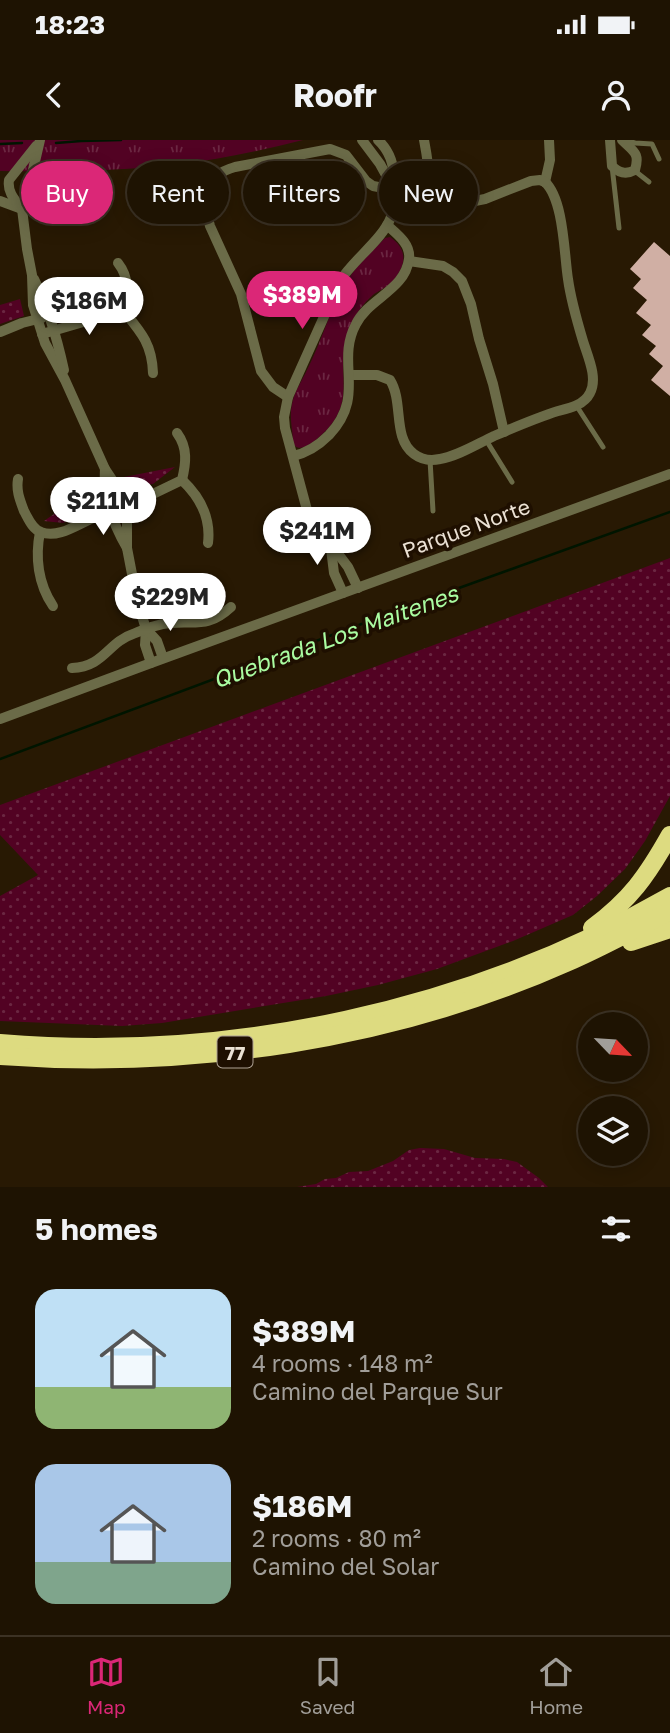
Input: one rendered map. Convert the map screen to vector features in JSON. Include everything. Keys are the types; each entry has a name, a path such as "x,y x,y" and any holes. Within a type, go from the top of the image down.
{"highway":[{"path":"548,956 589,931 621,906 641,882 670,835"},
{"name":"77","path":"0,1042 97,1047 155,1046 206,1042 346,1020 484,980 548,956 608,929 670,896"},
{"name":"77","path":"0,1056 86,1060 191,1056 270,1047 358,1030 424,1013 565,964 670,911"},
{"path":"565,964 670,929"}],"street":[{"path":"362,140 379,162"},
{"path":"378,140 386,148 392,161"},
{"path":"424,140 429,161"},
{"path":"545,182 550,160 549,140"},
{"path":"610,140 612,166 618,172 628,174 635,170 638,160 623,140"},
{"path":"35,161 39,141"},
{"path":"21,208 4,192 13,174 39,141"},
{"path":"288,397 273,387 261,371 241,294 210,226 205,204 209,186 215,177 229,169 330,149 346,155 370,184 379,188"},
{"path":"350,375 377,374 390,380 397,397 405,443 416,456 430,460 445,458 535,419 576,405 589,394 592,373 573,307 560,218 552,190 545,182 531,181 478,200"},
{"path":"0,201 21,209"},
{"path":"23,224 36,319 47,348 65,380 105,469 116,484 123,504 128,524 127,548 137,600 146,629 145,645 151,663"},
{"path":"293,456 314,448 337,425 347,404 349,342 356,323 369,306 399,281 409,261 407,245 387,225 340,281 284,410 284,422 307,510 331,549 345,562 358,587"},
{"path":"409,261 443,267 457,276 465,287 504,432"},
{"path":"42,334 122,309 127,299 127,281 118,263"},
{"path":"32,275 55,331 65,380"},
{"path":"122,309 146,340 152,357 153,373"},
{"path":"0,332 50,316"},
{"path":"177,433 186,453 182,480"},
{"path":"105,469 110,507 117,530 127,548"},
{"name":"Parque Norte","path":"0,719 670,474"},
{"path":"18,479 17,489 28,520 40,532 53,533 67,530 110,507 155,493 182,480"},
{"path":"182,480 198,498 205,512 209,525 208,544"},
{"path":"40,532 39,569 46,594 53,606"},
{"path":"331,549 332,565 343,593"},
{"path":"72,668 93,663 124,637 166,623 198,624 219,617 231,607"},
{"path":"146,629 157,641 163,658"}],"lane":[{"path":"623,140 652,144 659,159"},
{"path":"612,166 619,228"},
{"path":"635,170 649,182"},
{"path":"576,405 603,447"},
{"path":"486,440 512,482"},
{"path":"430,460 433,511"}],"green space":[{"path":"0,140 303,140 205,161 127,161 127,169 113,170 113,161 21,161 21,171 0,171"},
{"path":"390,237 403,253 403,264 392,282 368,299 352,324 344,355 342,402 336,418 324,433 299,448 293,441 291,417 296,391 346,282 385,238"},
{"path":"116,297 112,304 92,313 60,321 57,305"},
{"path":"20,299 24,316 0,324 0,305"},
{"path":"175,467 153,484 124,487 119,478"},
{"path":"91,488 100,506 63,523 44,521"},
{"path":"670,558 670,796 645,841 625,869 573,915 437,969 326,996 162,1023 122,1026 0,1021 0,896 38,875 0,835 0,805"},
{"path":"444,1149 475,1158 517,1162 548,1187 297,1187 316,1184 349,1172 368,1171 393,1161 409,1150"}],"building":[{"path":"654,242 670,256 670,396 651,380 663,366 649,354 656,346 642,335 651,325 636,313 647,300 633,288 641,279 630,269"}],"waterway":[{"path":"56,143 121,140"},
{"path":"0,144 22,143"},
{"name":"Quebrada Los Maitenes","path":"0,759 670,512"}]}
